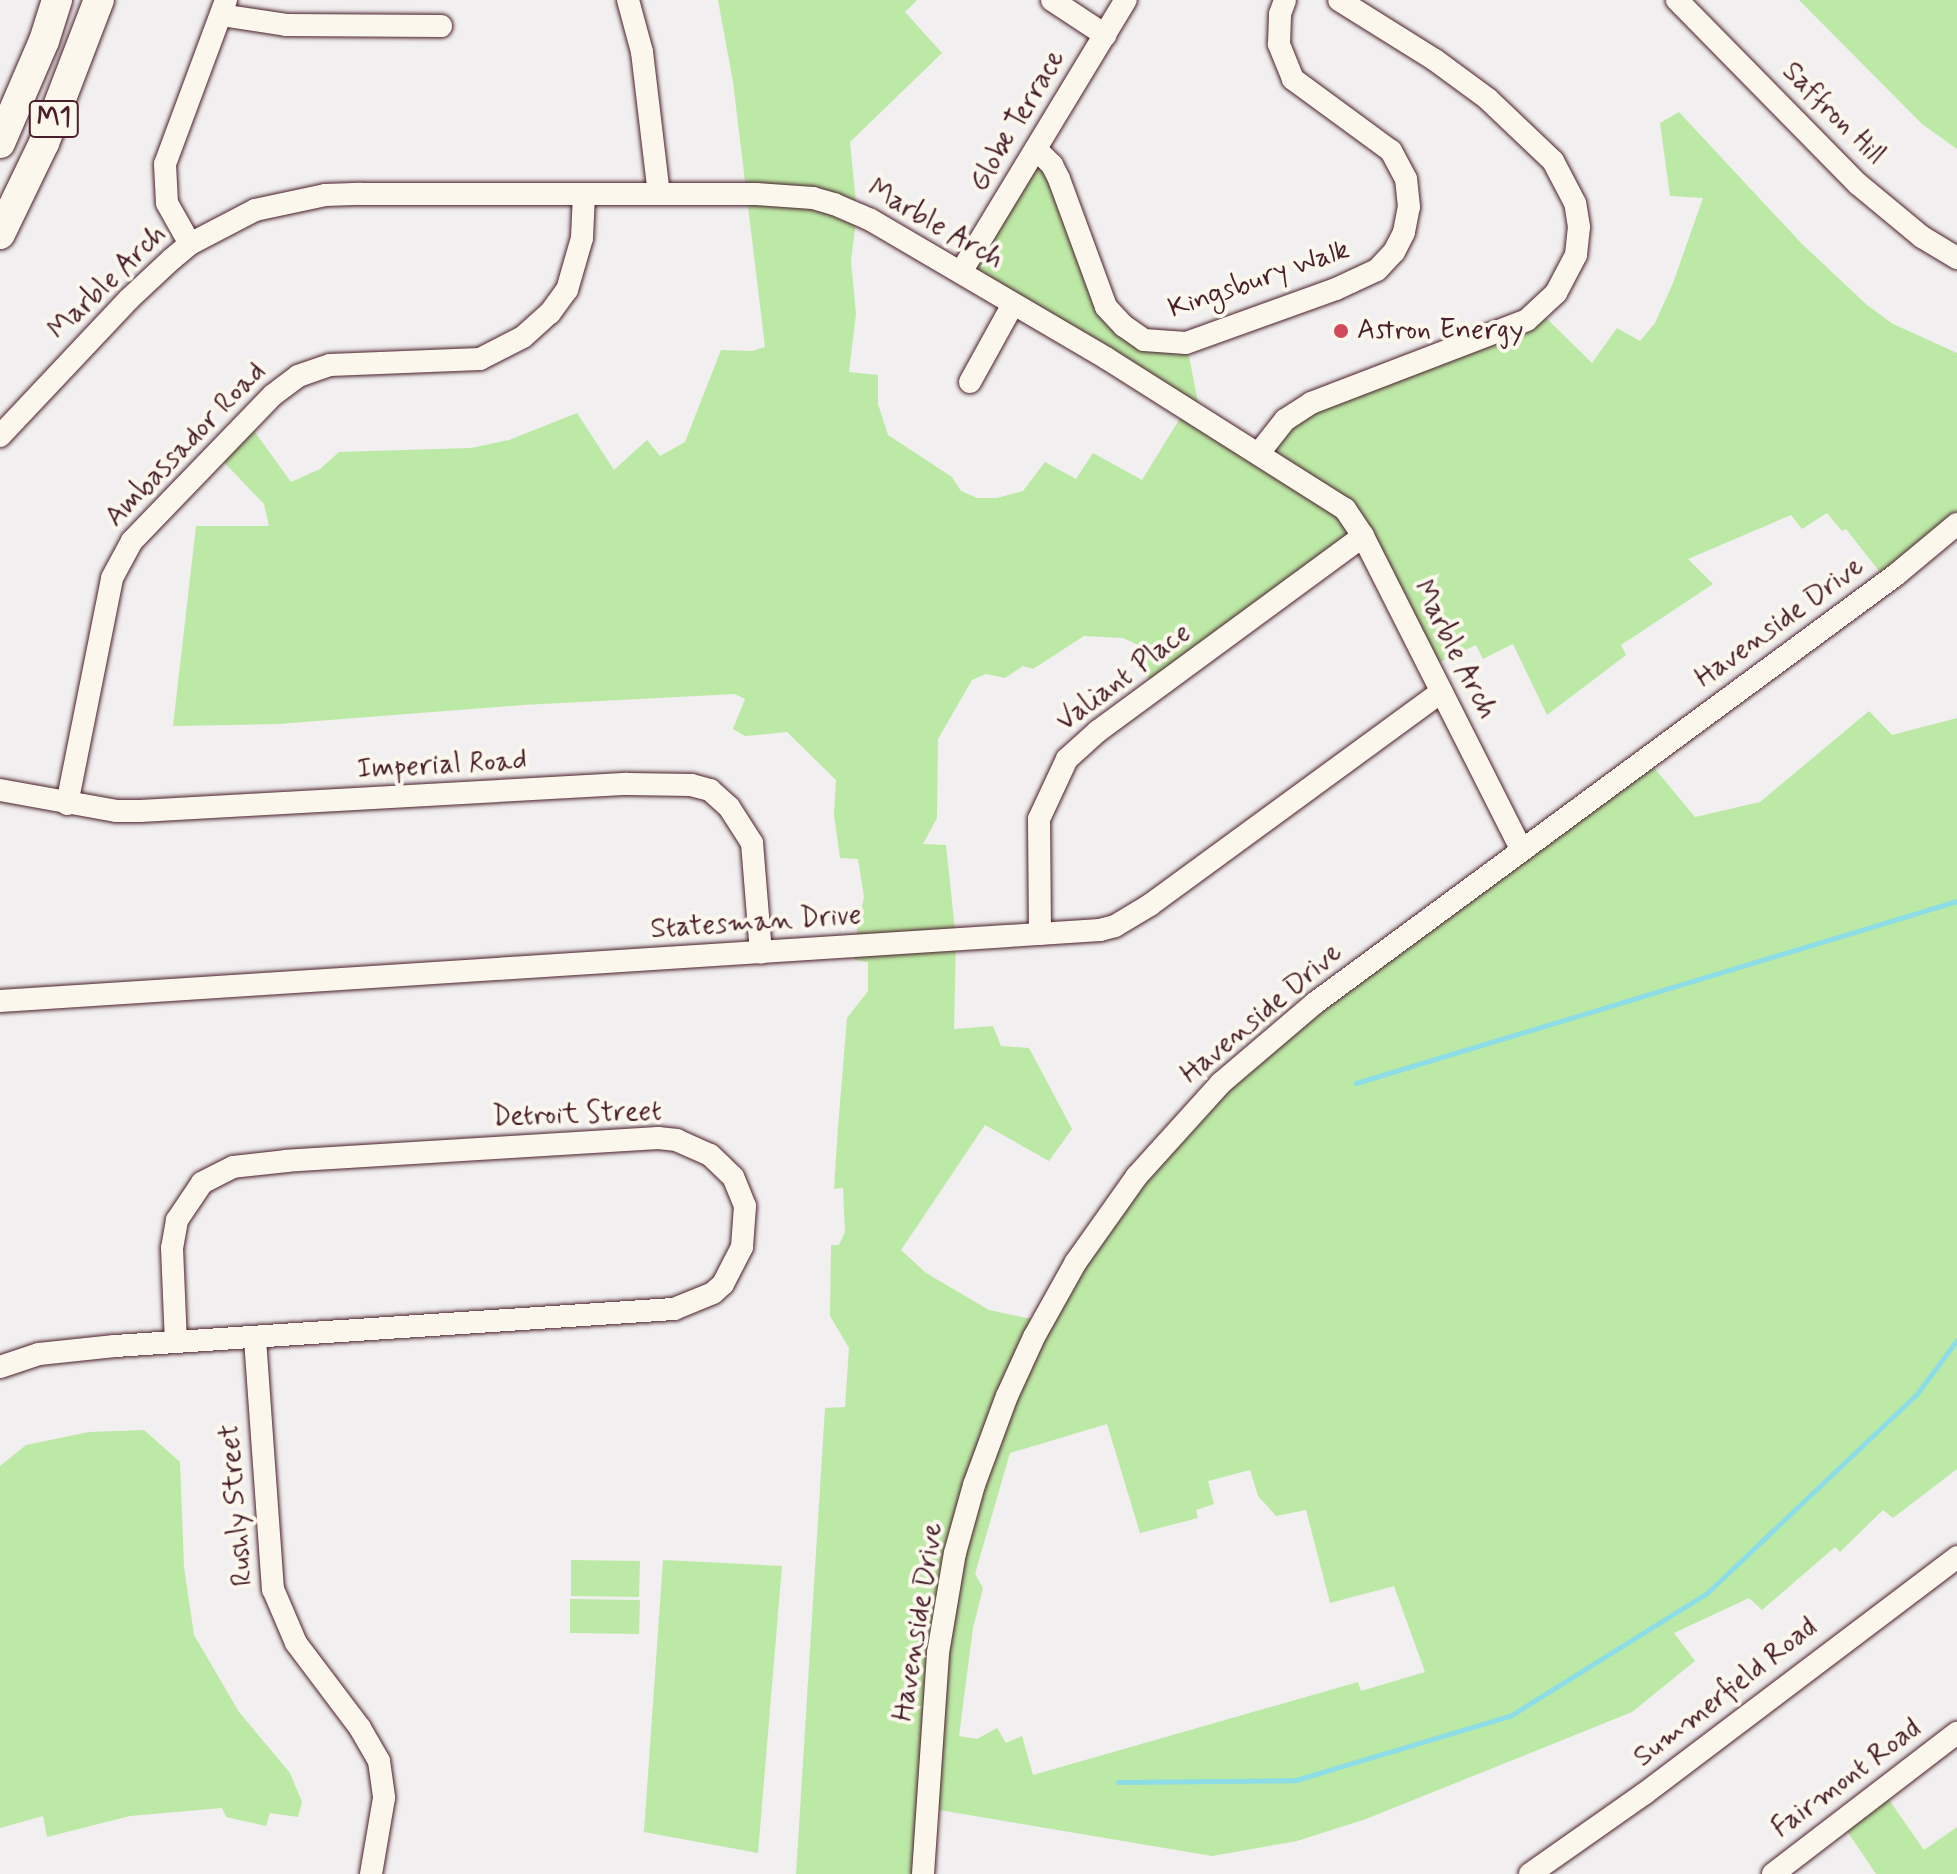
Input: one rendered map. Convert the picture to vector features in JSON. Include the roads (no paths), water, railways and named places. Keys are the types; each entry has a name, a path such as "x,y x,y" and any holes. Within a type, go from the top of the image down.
{"highway":[{"name":"M1","path":"0,143 44,41 57,0"},
{"name":"M1","path":"0,234 44,143 99,0"}],"street":[{"path":"628,0 642,52 659,194"},
{"path":"1052,0 1105,35"},
{"name":"Globe Terrace","path":"961,272 1126,0"},
{"name":"Kingsbury Walk","path":"1036,149 1052,165 1059,179 1106,307 1124,326 1144,340 1186,343 1336,289 1377,270 1394,252 1404,232 1409,207 1406,179 1391,151 1293,79 1282,56 1277,32 1285,0"},
{"path":"1259,453 1285,420 1311,403 1527,320 1556,293 1576,255 1579,227 1575,203 1553,161 1488,99 1435,60 1339,0"},
{"name":"Saffron Hill","path":"1677,0 1858,184 1922,237 1957,258"},
{"path":"190,244 167,203 165,164 224,7 286,25 441,26"},
{"name":"Ambassador Road","path":"67,804 112,578 132,541 273,395 298,376 330,365 480,359 523,337 550,313 567,290 582,238 584,194"},
{"name":"Marble Arch","path":"0,436 128,300 190,244 255,210 325,195 659,194 813,198 861,215 961,272 1259,453 1345,509 1363,536 1521,849"},
{"path":"970,382 1013,304"},
{"name":"Havenside Drive","path":"923,1874 938,1653 963,1522 1007,1396 1034,1337 1076,1262 1137,1176 1235,1070 1315,1003 1897,574 1957,524"},
{"name":"Valiant Place","path":"1040,934 1037,831 1054,782 1067,759 1098,731 1363,536"},
{"name":"Statesman Drive","path":"0,1001 1100,930 1131,917 1441,692"},
{"name":"Imperial Road","path":"0,790 117,811 206,809 642,783 691,785 710,790 729,807 752,843 761,953"},
{"name":"Detroit Street","path":"0,1367 39,1354 683,1307 713,1293 732,1270 742,1247 745,1206 733,1177 722,1164 693,1146 658,1138 233,1167 202,1183 177,1220 172,1248 176,1342"},
{"name":"Rushly Street","path":"255,1339 273,1589 296,1643 360,1728 379,1761 384,1798 371,1874"},
{"name":"Summerfield Road","path":"1530,1874 1607,1821 1957,1557"},
{"name":"Fairmont Road","path":"1773,1874 1957,1733"}],"waterway":[{"path":"1356,1083 1957,901"},
{"path":"1118,1782 1296,1780 1510,1716 1707,1593 1916,1395 1957,1340"}],"place":[{"name":"Astron Energy","path":"1341,331"}]}
